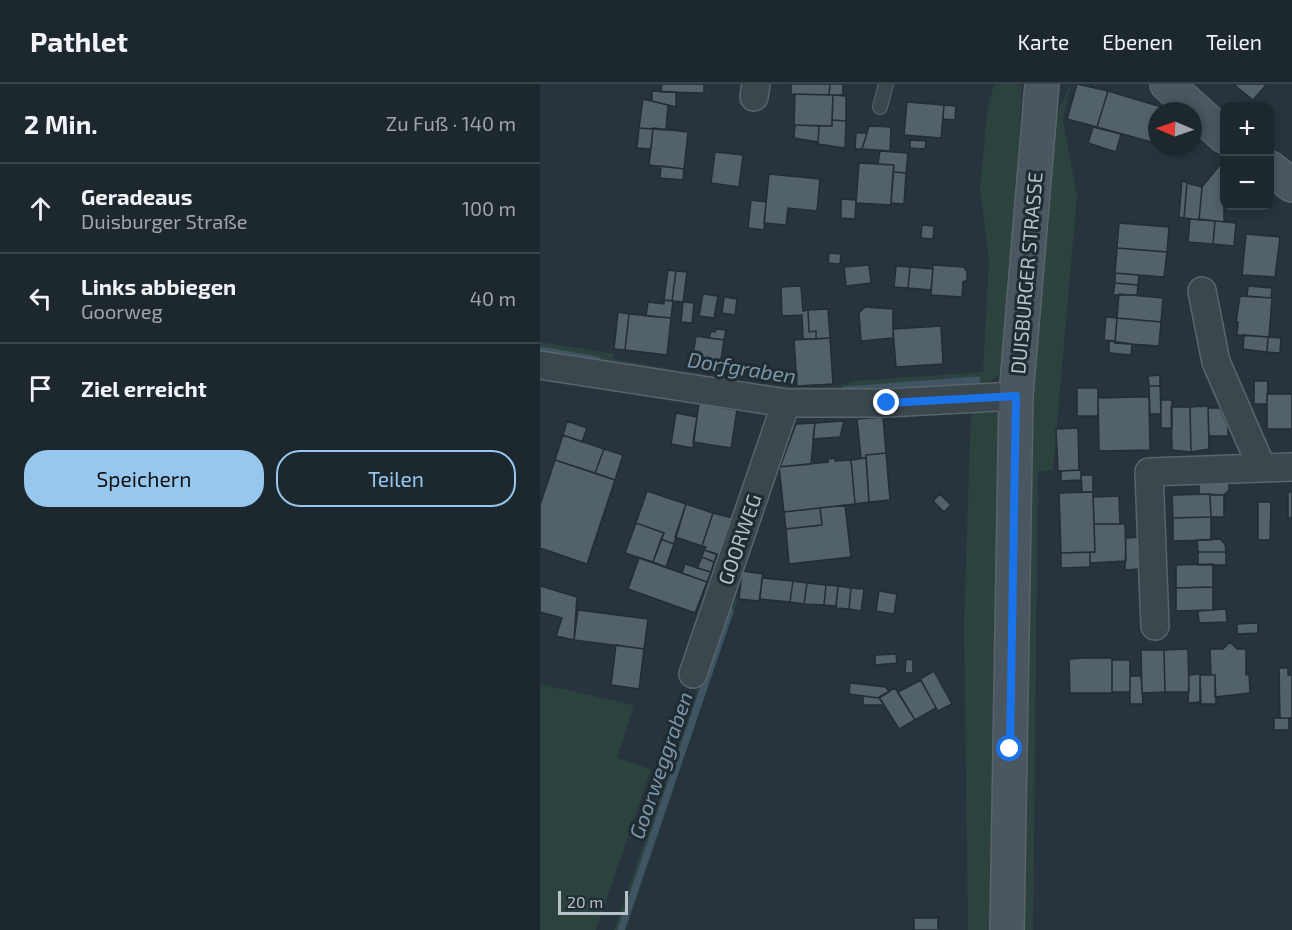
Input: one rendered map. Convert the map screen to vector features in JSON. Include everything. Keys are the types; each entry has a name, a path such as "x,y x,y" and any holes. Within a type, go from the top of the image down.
{"main road":[{"name":"DUISBURGER STRASSE","path":"1007,930 1016,396 1042,84"},
{"path":"1167,84 1220,132"},
{"path":"1274,172 1292,185"}],"street":[{"path":"1202,291 1216,362 1262,468"},
{"path":"540,365 786,403 887,403 1016,396"},
{"name":"GOORWEG","path":"693,674 786,403"},
{"path":"1155,627 1149,472 1292,467"}],"lane":[{"path":"880,107 886,84"}],"green space":[{"path":"994,84 1022,84 1006,371 983,386 801,398 540,356 540,342 614,354 613,359 701,375 805,387 833,386 853,381 983,372 989,261 980,190 987,113"},
{"path":"1071,84 1063,120 1077,196 1053,470 1038,471 1033,930 1019,930 1030,429 1056,115"},
{"path":"971,407 1003,414 996,930 968,930 964,624"},
{"path":"729,598 738,599 626,930 614,930"},
{"path":"540,684 634,705 617,758 651,769 596,930 540,930"}],"building":[{"path":"662,84 704,84 704,93 661,92"},
{"path":"791,84 830,84 829,95 791,94"},
{"path":"830,84 843,84 843,95 829,95"},
{"path":"1077,84 1108,91 1097,127 1067,119"},
{"path":"1233,84 1267,84 1253,100"},
{"path":"652,91 676,92 676,107 652,101"},
{"path":"1108,91 1148,103 1148,141 1097,127"},
{"path":"795,94 833,95 832,126 794,125"},
{"path":"833,95 846,96 846,121 832,120"},
{"path":"643,99 668,105 666,130 639,128"},
{"path":"907,102 944,105 941,138 904,135"},
{"path":"944,105 956,106 955,120 943,119"},
{"path":"832,120 846,121 845,148 818,144 819,126 832,126"},
{"path":"795,125 819,126 818,142 794,138"},
{"path":"869,126 891,127 890,151 862,149"},
{"path":"1093,127 1121,134 1116,152 1088,143"},
{"path":"639,128 653,129 651,149 637,148"},
{"path":"653,128 688,132 684,169 649,165"},
{"path":"856,133 867,133 862,149 855,149"},
{"path":"910,140 926,141 925,149 910,148"},
{"path":"880,151 908,153 906,173 893,172 894,165 878,164"},
{"path":"715,152 743,155 739,187 711,183"},
{"path":"859,163 894,165 891,205 856,203"},
{"path":"1220,164 1220,210 1224,210 1224,222 1199,219 1202,187"},
{"path":"661,166 684,169 683,180 660,178"},
{"path":"893,172 906,173 904,204 891,203"},
{"path":"769,174 820,179 817,211 788,208 786,225 764,223"},
{"path":"1182,180 1187,183 1184,218 1179,217"},
{"path":"1187,183 1202,187 1199,220 1184,218"},
{"path":"841,199 856,200 855,219 841,218"},
{"path":"751,200 766,202 764,230 748,228"},
{"path":"1190,219 1215,221 1213,244 1188,242"},
{"path":"1215,221 1236,223 1234,246 1213,244"},
{"path":"1119,223 1169,227 1167,252 1117,248"},
{"path":"922,225 934,226 933,239 921,238"},
{"path":"1246,234 1280,237 1275,277 1242,275"},
{"path":"1117,248 1167,252 1164,277 1115,273"},
{"path":"829,253 841,254 840,264 828,263"},
{"path":"869,265 871,283 846,286 844,267"},
{"path":"933,265 964,267 967,280 963,282 962,297 931,295"},
{"path":"896,266 910,267 908,288 894,287"},
{"path":"910,267 933,269 931,290 908,288"},
{"path":"668,270 676,271 672,301 664,300"},
{"path":"676,271 687,272 683,302 672,301"},
{"path":"1115,273 1139,275 1138,285 1115,283"},
{"path":"1115,283 1138,285 1137,295 1113,295"},
{"path":"801,286 803,311 808,310 809,332 816,331 816,339 803,339 802,315 782,316 781,287"},
{"path":"1248,286 1272,288 1271,298 1247,296"},
{"path":"703,294 718,296 714,318 699,316"},
{"path":"1119,294 1163,298 1161,322 1117,318"},
{"path":"1240,296 1272,298 1269,337 1237,335 1238,322 1236,322"},
{"path":"724,297 737,299 735,315 722,313"},
{"path":"664,300 673,301 671,318 646,316 648,302 664,304"},
{"path":"683,302 694,303 692,323 681,322"},
{"path":"865,307 893,309 893,338 861,341 859,313"},
{"path":"828,309 830,338 816,339 816,331 809,332 808,310"},
{"path":"618,312 629,314 625,350 614,349"},
{"path":"629,314 671,318 667,355 625,350"},
{"path":"1106,317 1117,318 1115,341 1104,340"},
{"path":"1117,318 1161,322 1159,346 1115,343"},
{"path":"941,326 943,364 896,367 893,329"},
{"path":"716,329 726,330 724,340 709,338 711,331 715,332"},
{"path":"1244,335 1268,337 1267,352 1243,349"},
{"path":"696,336 724,340 719,372 691,368"},
{"path":"1268,337 1281,338 1280,353 1267,352"},
{"path":"830,338 833,384 797,386 794,340"},
{"path":"1109,341 1132,344 1131,355 1109,353"},
{"path":"1160,375 1160,386 1149,386 1148,376"},
{"path":"1254,381 1268,381 1267,404 1254,404"},
{"path":"1149,386 1160,386 1161,414 1150,414"},
{"path":"1077,388 1098,388 1098,416 1077,416"},
{"path":"1267,394 1292,394 1292,429 1267,429"},
{"path":"1149,397 1150,450 1099,451 1098,398"},
{"path":"1161,400 1172,400 1172,428 1161,428"},
{"path":"699,404 724,406 724,408 737,410 731,448 693,442"},
{"path":"1208,406 1209,449 1191,452 1190,407"},
{"path":"1171,407 1190,407 1191,452 1172,450"},
{"path":"1208,408 1220,408 1228,426 1228,436 1209,436"},
{"path":"676,413 697,417 693,448 671,444"},
{"path":"883,417 886,453 866,455 866,458 861,458 857,419"},
{"path":"567,421 587,428 582,442 563,435"},
{"path":"844,421 840,437 813,439 815,423"},
{"path":"815,423 811,464 780,467 796,424"},
{"path":"1078,428 1079,470 1058,471 1056,429"},
{"path":"563,435 604,449 595,473 555,460"},
{"path":"604,449 623,455 615,480 595,473"},
{"path":"886,453 890,500 869,502 866,455"},
{"path":"835,458 835,461 851,460 855,504 784,512 779,467 828,462 828,459"},
{"path":"866,458 869,502 855,504 851,460"},
{"path":"555,460 615,480 587,564 540,548 540,505"},
{"path":"1081,470 1081,480 1061,481 1061,471"},
{"path":"1081,475 1093,475 1093,492 1082,492"},
{"path":"1199,482 1229,482 1229,490 1224,495 1199,494"},
{"path":"647,491 686,504 674,544 661,539 664,533 636,523"},
{"path":"1093,492 1095,552 1061,553 1059,493"},
{"path":"1288,492 1292,492 1292,518 1288,518"},
{"path":"940,494 951,505 944,512 933,501"},
{"path":"1210,494 1211,517 1173,518 1172,495"},
{"path":"1210,495 1224,495 1224,517 1211,517"},
{"path":"1119,496 1120,524 1094,524 1093,497"},
{"path":"1258,502 1271,502 1270,540 1258,540"},
{"path":"686,504 713,513 702,546 675,537"},
{"path":"845,505 851,557 789,564 786,529 822,525 820,508"},
{"path":"820,508 822,525 786,529 784,512"},
{"path":"713,513 733,518 720,556 704,550 706,547 702,546"},
{"path":"1211,517 1211,540 1173,541 1173,518"},
{"path":"636,523 664,533 653,562 625,553"},
{"path":"1094,524 1125,524 1126,561 1090,563 1090,552 1095,552"},
{"path":"1140,537 1141,569 1125,570 1126,538"},
{"path":"661,539 674,544 666,567 653,562"},
{"path":"1220,539 1225,544 1226,552 1198,552 1197,540"},
{"path":"704,550 717,554 714,562 702,557"},
{"path":"1090,552 1090,567 1061,568 1061,553"},
{"path":"1198,552 1226,552 1226,565 1198,565"},
{"path":"702,557 714,562 711,572 697,568"},
{"path":"639,558 707,582 695,613 628,589"},
{"path":"685,564 711,572 707,582 682,573"},
{"path":"1213,564 1213,587 1176,588 1176,565"},
{"path":"742,571 763,574 759,601 739,599"},
{"path":"762,578 793,581 790,602 760,599"},
{"path":"793,581 807,583 804,604 790,602"},
{"path":"807,583 826,585 824,605 804,604"},
{"path":"826,585 838,586 836,606 824,605"},
{"path":"540,586 577,597 574,640 556,636 562,618 540,612"},
{"path":"838,586 851,588 849,609 836,608"},
{"path":"1213,587 1213,610 1176,611 1176,588"},
{"path":"851,588 864,589 861,611 849,609"},
{"path":"879,591 897,594 894,614 876,611"},
{"path":"1226,609 1227,622 1199,623 1198,611"},
{"path":"578,610 648,619 644,649 574,640"},
{"path":"1258,623 1258,633 1237,634 1237,624"},
{"path":"1230,642 1237,649 1246,649 1246,675 1249,674 1250,693 1215,697 1215,675 1211,675 1210,649 1223,649"},
{"path":"616,645 644,649 639,689 611,685"},
{"path":"1188,649 1189,692 1165,692 1164,650"},
{"path":"1141,650 1164,650 1165,692 1142,693"},
{"path":"896,654 897,663 875,665 875,655"},
{"path":"1112,658 1112,693 1070,693 1069,659"},
{"path":"906,659 913,660 913,673 905,673"},
{"path":"1112,660 1130,660 1130,692 1112,692"},
{"path":"1279,668 1288,668 1288,675 1292,675 1292,718 1280,718"},
{"path":"934,671 952,704 938,711 920,679"},
{"path":"1200,674 1200,702 1188,703 1189,675"},
{"path":"1200,675 1215,675 1216,704 1201,704"},
{"path":"1130,676 1141,676 1143,704 1130,704"},
{"path":"921,680 936,708 915,720 898,692"},
{"path":"850,683 886,687 889,692 879,698 849,694"},
{"path":"895,688 915,720 899,729 879,697"},
{"path":"863,696 879,698 884,705 863,705"},
{"path":"1274,718 1289,718 1289,730 1274,730"},
{"path":"914,918 938,918 938,930 914,930"}],"waterway":[{"name":"Dorfgraben","path":"540,350 597,360"},
{"name":"Dorfgraben","path":"845,390 977,380"},
{"name":"Goorweggraben","path":"621,930 730,611"}],"route":[{"path":"887,403 1016,396 1010,749"}]}
